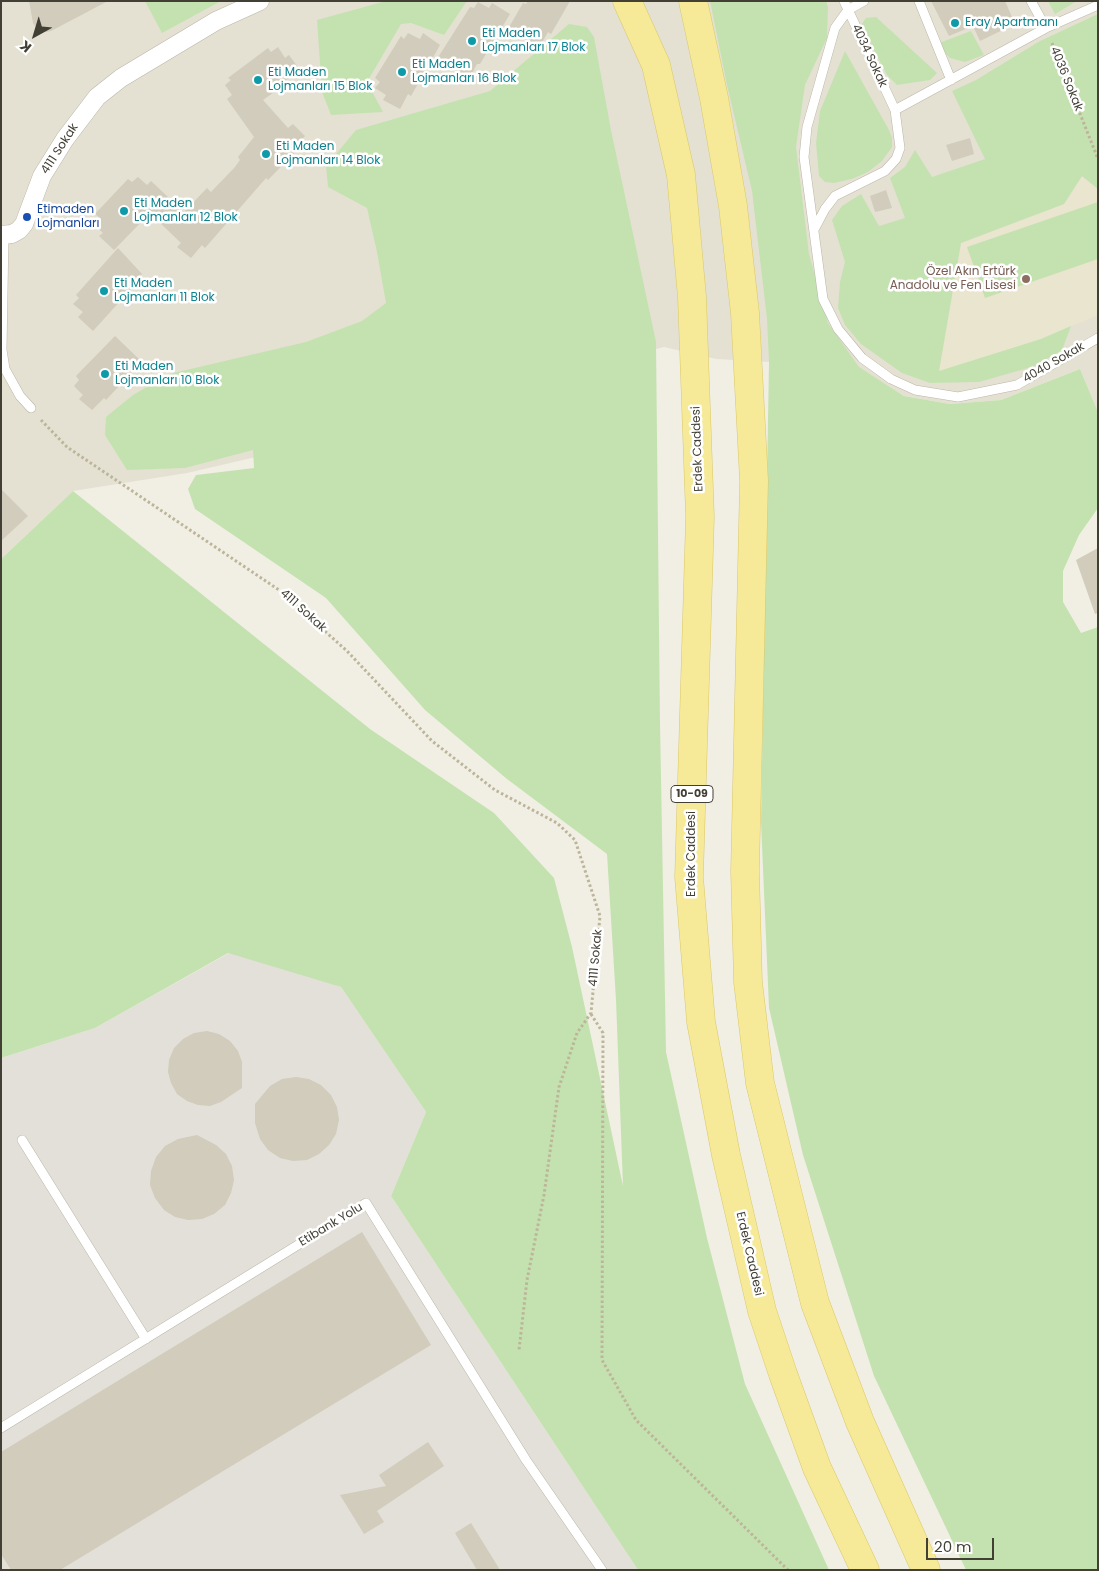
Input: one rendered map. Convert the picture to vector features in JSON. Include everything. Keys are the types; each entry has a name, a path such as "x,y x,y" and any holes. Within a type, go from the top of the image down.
{"main road":[{"name":"Erdek Caddesi","path":"627,1 656,65 681,174 692,297 700,517 689,877 702,1022 726,1155 762,1310 782,1374 817,1468 865,1570"},
{"path":"693,1 714,98 733,206 745,313 754,481 745,870 748,982 760,1082 815,1303 860,1422 926,1570"}],"street":[{"name":"4111 Sokak","path":"2,235 19,230 24,224 42,176 65,139 97,97 121,78 216,21 237,6 260,1"}],"lane":[{"path":"846,5 864,1"},
{"path":"920,1 951,80"},
{"path":"1031,1 1046,28"},
{"name":"4034 Sokak","path":"846,5 895,110"},
{"name":"4040 Sokak","path":"846,5 835,28 807,127 804,157 823,299 838,329 862,358 891,379 915,390 958,397 1018,385 1098,338"},
{"path":"815,229 824,209 835,196 885,171 896,159 900,148 895,110 1046,28 1098,5"},
{"name":"4111 Sokak","path":"2,235 2,350 5,369 20,396 31,408"},
{"path":"22,1140 146,1339"},
{"name":"Etibank Yolu","path":"1,1428 366,1203 526,1460 602,1570"}],"path":[{"name":"4036 Sokak","path":"1046,28 1098,159"},
{"name":"4111 Sokak","path":"31,408 66,447 279,590 348,651 432,742 495,790 557,823 576,840 600,916 591,1013 577,1033 559,1087 544,1195 527,1280 519,1350"},
{"path":"591,1013 603,1032 602,1360 636,1420 788,1570"}],"shaded area":[{"path":"1,1 1098,1 1098,412 1080,369 1001,400 950,404 904,396 858,367 716,359 664,347 256,457 187,473 73,491 1,559"},
{"name":"Özel Akın Ertürk Anadolu ve Fen Lisesi","path":"1082,176 1098,189 1098,315 1041,339 939,372 961,243 1064,204"},
{"path":"238,948 341,987 426,1112 391,1196 638,1570 1,1570 1,1058 95,1028"}],"green space":[{"path":"145,1 221,1 162,33"},
{"path":"386,1 467,1 444,35 411,23 401,24 367,82 383,112 331,115 322,92 317,20"},
{"path":"710,1 826,1 828,7 827,38 805,85 796,147 809,254 828,323 859,367 904,396 950,404 1001,400 1080,369 1098,412 1098,508 1079,535 1063,571 1063,602 1081,633 1098,627 1098,1570 966,1570 874,1376 803,1155 769,1008 761,822 769,362 767,319 752,191 727,85"},
{"path":"1048,1 1077,1 1055,14"},
{"path":"1098,14 1098,189 1082,176 1064,204 961,243 939,371 1041,339 1071,326 1062,350 1035,366 979,382 930,383 902,373 861,344 845,325 838,308 840,282 845,262 832,220 842,206 861,194 879,226 905,218 890,178 905,167 915,150 932,177 985,159 952,91 976,80 1040,41"},
{"path":"876,17 937,73 930,80 897,85 887,75 861,25 866,18"},
{"path":"569,24 587,27 594,37 611,130 656,342 666,1052 707,1238 745,1384 829,1570 638,1570 391,1196 426,1112 341,987 228,953 95,1028 1,1058 1,559 73,491 370,729 494,813 554,878 572,947 623,1186 616,1000 607,854 507,779 425,710 326,598 195,509 188,489 196,475 254,468 253,450 185,468 127,470 105,435 106,417 133,395 169,374 306,342 362,321 386,303 367,208 328,187 326,166 356,130 490,91"},
{"path":"971,31 984,55 965,62 950,58 942,50 939,43"},
{"path":"845,51 889,130 892,138 892,147 882,161 868,172 852,179 834,183 825,182 819,176 816,143 820,111"},
{"path":"1098,202 1098,259 985,298 967,247"}],"building":[{"path":"29,1 108,1 46,32 33,23"},
{"path":"528,1 570,1 551,34 548,32 539,48 508,29 523,3 526,4"},
{"path":"931,1 1005,1 1015,24 980,41 973,26 949,36"},
{"name":"Eti Maden Lojmanları 17 Blok","path":"478,2 489,8 492,3 510,14 469,79 437,59 470,7 474,8"},
{"name":"Eti Maden Lojmanları 16 Blok","path":"408,33 420,39 423,33 440,45 411,96 408,94 400,109 383,100 386,95 375,88 380,82 375,78 401,36 404,39"},
{"path":"278,47 285,58 289,55 300,70 286,80 287,83 263,100 288,128 293,124 305,136 293,149 296,151 268,180 266,178 205,248 202,245 191,258 177,247 181,243 150,213 114,250 99,236 103,233 93,223 99,217 95,214 128,179 132,182 138,177 147,185 151,181 184,212 207,188 211,192 235,167 240,160 238,157 254,137 227,99 232,95 225,85 231,80 228,78 268,48 271,52"},
{"path":"970,138 974,154 952,161 946,145"},
{"path":"886,190 892,208 875,212 870,196"},
{"name":"Eti Maden Lojmanları 11 Blok","path":"118,248 142,274 132,288 93,331 78,317 83,312 73,304 79,298 76,295"},
{"name":"Eti Maden Lojmanları 10 Blok","path":"115,336 140,360 132,368 133,371 106,400 104,398 92,410 79,399 83,395 74,386 79,380 76,376"},
{"path":"1,489 28,516 1,541"},
{"path":"1098,548 1098,613 1095,614 1076,560"},
{"path":"207,1031 219,1034 230,1041 238,1051 242,1062 242,1088 221,1102 210,1106 198,1105 187,1101 177,1094 168,1072 169,1060 174,1048 183,1039 194,1033"},
{"path":"296,1077 309,1079 321,1085 331,1095 337,1107 339,1120 336,1134 329,1145 319,1154 307,1160 293,1161 280,1158 268,1150 260,1139 255,1123 255,1104 270,1086 282,1079"},
{"path":"197,1135 216,1145 226,1154 232,1166 234,1180 231,1193 225,1205 214,1214 202,1219 188,1220 175,1217 164,1210 155,1198 150,1185 151,1171 156,1157 165,1146 178,1139"},
{"path":"362,1232 431,1345 60,1570 11,1570 1,1554 1,1452"},
{"path":"428,1442 444,1466 377,1511 384,1522 364,1534 340,1495 386,1486 379,1475"},
{"path":"471,1523 500,1570 477,1570 455,1533"}],"place":[{"name":"Eray Apartmanı","path":"955,23"},
{"name":"Eti Maden Lojmanları 17 Blok","path":"472,41"},
{"name":"Eti Maden Lojmanları 16 Blok","path":"402,72"},
{"name":"Eti Maden Lojmanları 15 Blok","path":"258,80"},
{"name":"Eti Maden Lojmanları 14 Blok","path":"266,154"},
{"name":"Eti Maden Lojmanları 12 Blok","path":"124,211"},
{"name":"Etimaden Lojmanları","path":"27,217"},
{"name":"Özel Akın Ertürk Anadolu ve Fen Lisesi","path":"1026,279"},
{"name":"Eti Maden Lojmanları 11 Blok","path":"104,291"},
{"name":"Eti Maden Lojmanları 10 Blok","path":"105,374"}]}
